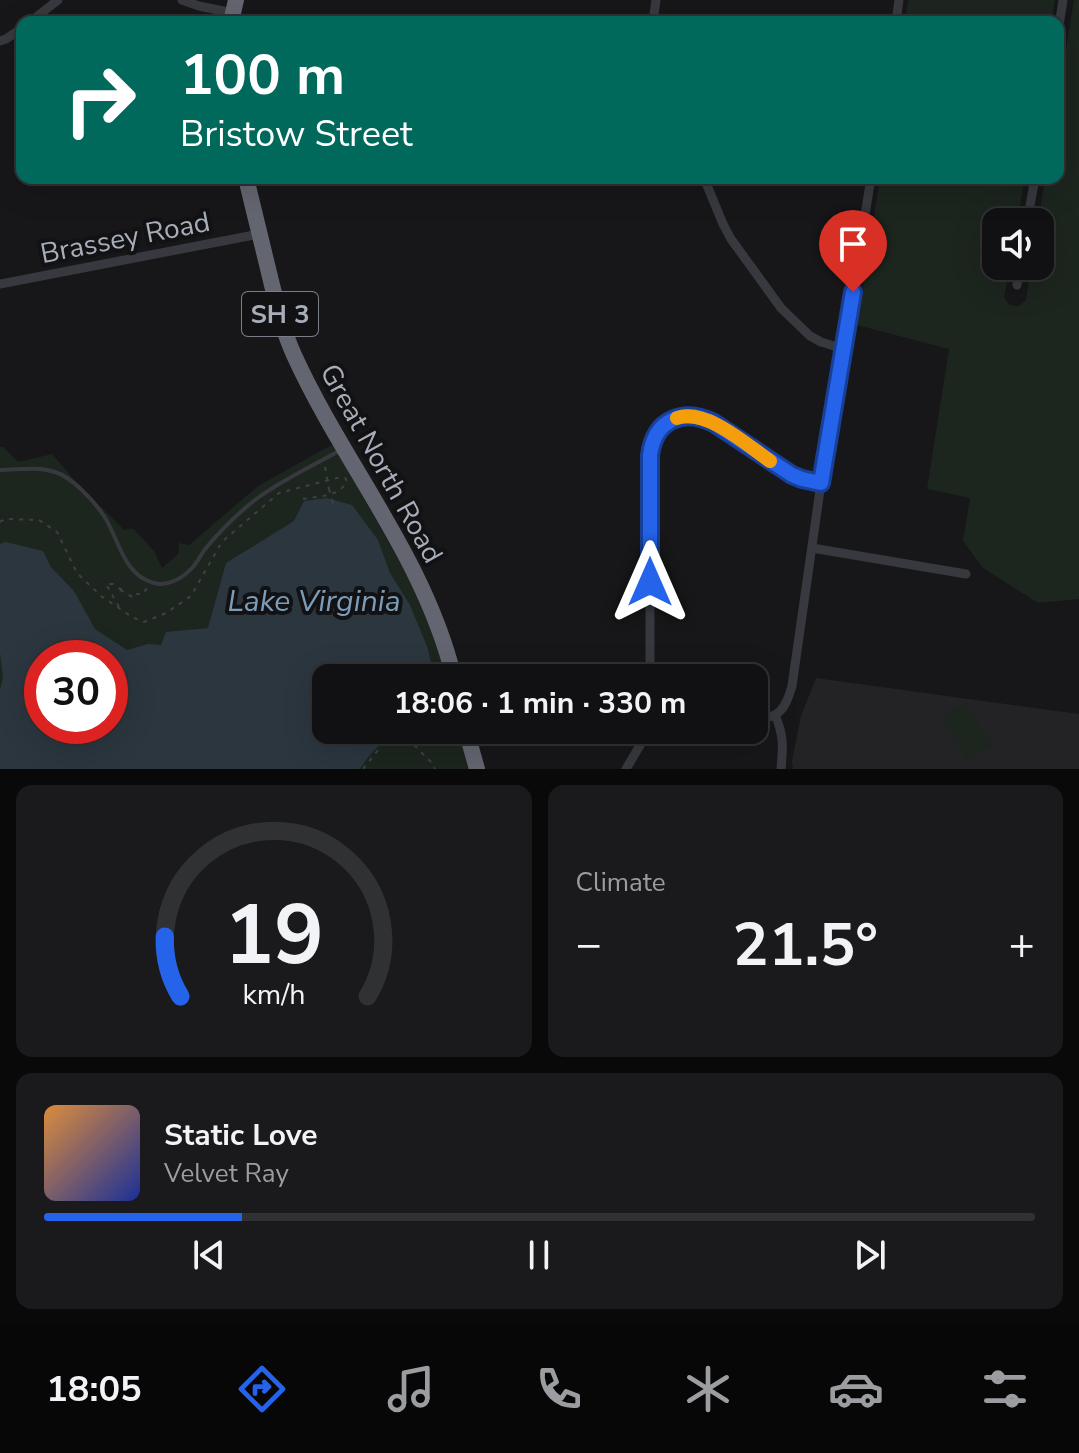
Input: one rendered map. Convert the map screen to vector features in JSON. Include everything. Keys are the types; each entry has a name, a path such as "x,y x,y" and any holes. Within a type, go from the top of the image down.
{"highway":[{"name":"Great North Road","path":"247,184 287,341 423,591 438,623 450,664"},
{"path":"470,744 477,769"}],"street":[{"path":"38,16 58,0"},
{"path":"182,0 233,12"},
{"path":"706,184 731,239 781,308 810,336 844,349"},
{"path":"768,718 786,704 792,686 821,483 870,184"},
{"path":"1030,208 1034,184"},
{"name":"Brassey Road","path":"0,284 259,234"},
{"path":"1017,285 1018,280"},
{"path":"650,664 650,455 659,430 684,416 703,418 792,475 821,483"},
{"path":"812,548 966,574"},
{"path":"775,715 783,738 781,769"},
{"path":"626,769 641,744"}],"lane":[{"path":"0,470 41,469 59,473 86,493 104,517 135,572 150,582 160,584 174,581 192,569 206,549 258,498 289,477 344,448"}],"path":[{"path":"0,520 39,520 57,532 77,573 101,596 144,622 166,613 191,596 221,543 279,493 341,477 347,481 336,494 303,499"},
{"path":"327,480 333,504"},
{"path":"119,608 106,584 113,584 134,598 137,594 143,594 150,582"},
{"path":"120,589 125,589"},
{"path":"363,769 385,744"},
{"path":"412,744 435,769"}],"shaded area":[{"path":"908,0 1055,0 1052,16 906,16"},
{"path":"1074,0 1079,0 1079,599 1038,603 983,568 963,541 970,498 927,489 949,349 857,325 879,184 1024,184 1020,208 982,208 982,280 1007,280 1004,298 1010,305 1019,306 1026,300 1029,280 1054,280 1054,208 1040,208 1044,184 1064,184 1064,61"},
{"name":"Lake Virginia","path":"333,444 422,601 442,664 312,664 312,744 464,744 470,769 0,769 0,447 4,447 18,462 52,454 124,530 133,528 154,551 162,568 178,554 179,543 189,545 258,486"},
{"path":"816,678 1079,714 1079,769 793,769 801,716"},
{"path":"965,703 992,745 968,760 942,718"}],"water":[{"name":"Lake Virginia","path":"327,498 352,505 378,540 390,573 410,605 428,649 431,664 312,664 312,744 382,744 360,769 0,769 0,690 3,677 0,653 0,544 6,542 43,551 51,567 74,591 95,629 112,640 24,640 24,744 128,744 128,650 148,644 161,645 166,632 208,628 226,563 294,521 304,501"}],"slow traffic":[{"path":"677,418 694,416 714,423 770,461"}],"route":[{"path":"650,582 650,455 654,437 665,424 684,416 703,418 792,475 821,483 853,292"}]}
